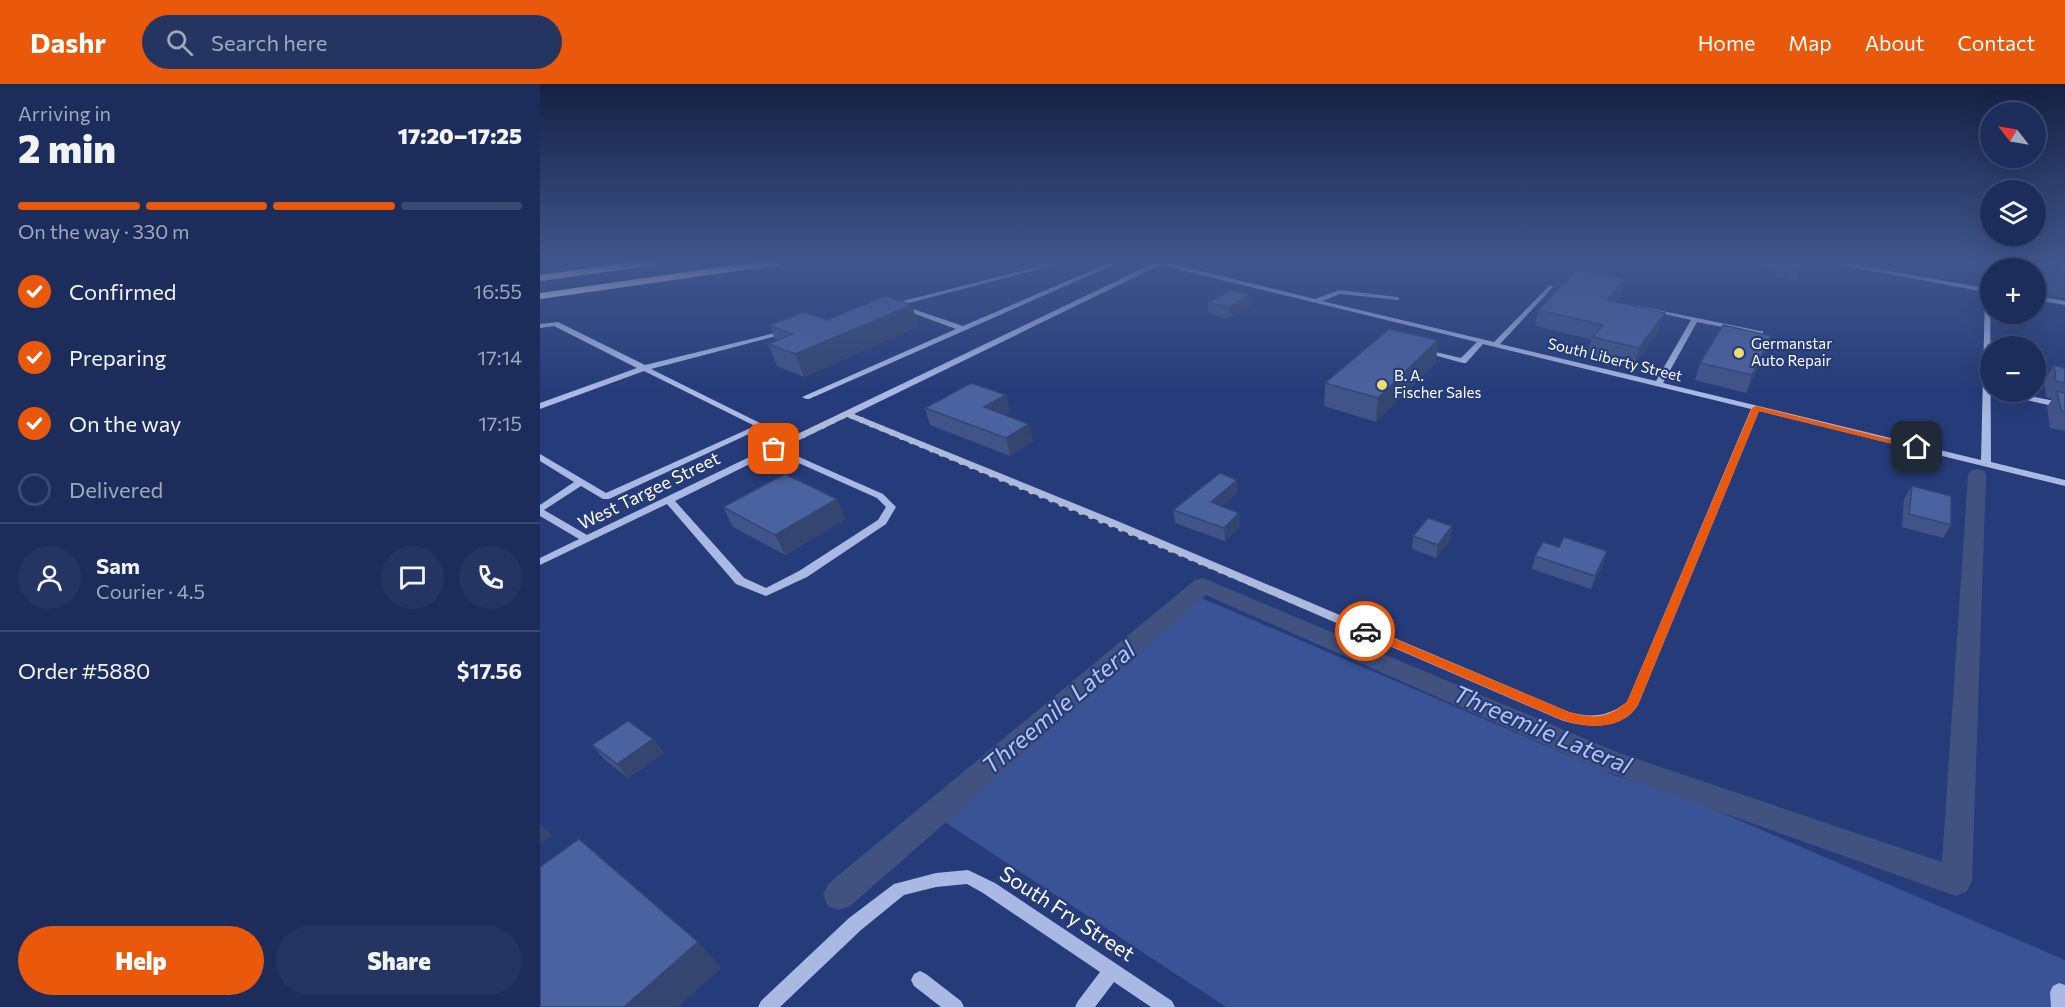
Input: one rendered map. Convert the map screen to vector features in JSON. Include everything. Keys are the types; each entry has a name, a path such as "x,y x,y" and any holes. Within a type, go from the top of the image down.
{"street":[{"path":"884,307 892,305"},
{"path":"899,305 963,329"},
{"path":"806,397 1018,305"},
{"name":"West Targee Street","path":"540,562 1073,305"},
{"name":"South Liberty Street","path":"1332,305 2065,483"},
{"path":"1495,345 1533,305"},
{"path":"1640,307 1760,333"},
{"path":"1658,384 1695,319"},
{"path":"540,327 555,324 762,426 606,497 540,457"},
{"path":"540,406 644,368 793,330"},
{"path":"1413,348 1463,361 1482,341"},
{"path":"1986,464 1988,402"},
{"path":"2046,402 2065,406"},
{"path":"847,414 1122,527 1566,716 1583,721 1602,721 1619,716 1632,705 1756,408"},
{"path":"669,500 740,581 766,592 803,574 882,522 891,507 880,496 774,449"},
{"path":"581,481 540,510 586,539"},
{"name":"South Fry Street","path":"767,1007 855,924 900,889 936,880 968,877 989,888 1166,1007"},
{"path":"1084,1007 1112,970"},
{"path":"920,980 955,1007"},
{"path":"2060,1007 2059,992 2065,994"}],"shaded area":[{"path":"1183,590 1619,777 1659,786 2065,960 2065,1007 1226,1007 934,815"}],"building":[{"path":"863,305 912,305 795,354 768,344 792,334 769,325 804,312 827,320"},
{"path":"1543,305 1630,305 1665,313 1639,348 1592,337 1603,325 1538,310"},
{"path":"1723,325 1771,336 1752,375 1700,363"},
{"path":"1389,329 1438,340 1378,398 1325,383"},
{"path":"2054,365 2065,368 2065,383 2056,381"},
{"path":"971,383 1006,395 984,407 1029,424 1006,438 925,408"},
{"path":"2057,391 2065,393 2065,412 2061,411"},
{"path":"1220,473 1237,480 1211,502 1239,513 1224,528 1173,510"},
{"path":"785,474 837,499 775,535 723,507"},
{"path":"1912,486 1951,496 1951,525 1909,514"},
{"path":"1428,518 1452,526 1438,545 1413,536"},
{"path":"1564,537 1607,551 1595,576 1535,556 1543,542 1559,547"},
{"path":"628,721 653,739 617,764 592,745"},
{"path":"579,839 698,942 624,1007 540,1007 540,867"}],"waterway":[{"name":"Threemile Lateral","path":"839,895 1203,585 1610,761 1956,881 1977,475"}],"way so far":[{"path":"774,449 847,414 1111,522 1365,631"}],"place":[{"name":"Germanstar Auto Repair","path":"1739,353"},
{"name":"B. A. Fischer Sales","path":"1382,385"}],"route":[{"path":"1365,631 1566,716 1583,721 1602,721 1619,716 1632,705 1756,408 1917,447"}]}
